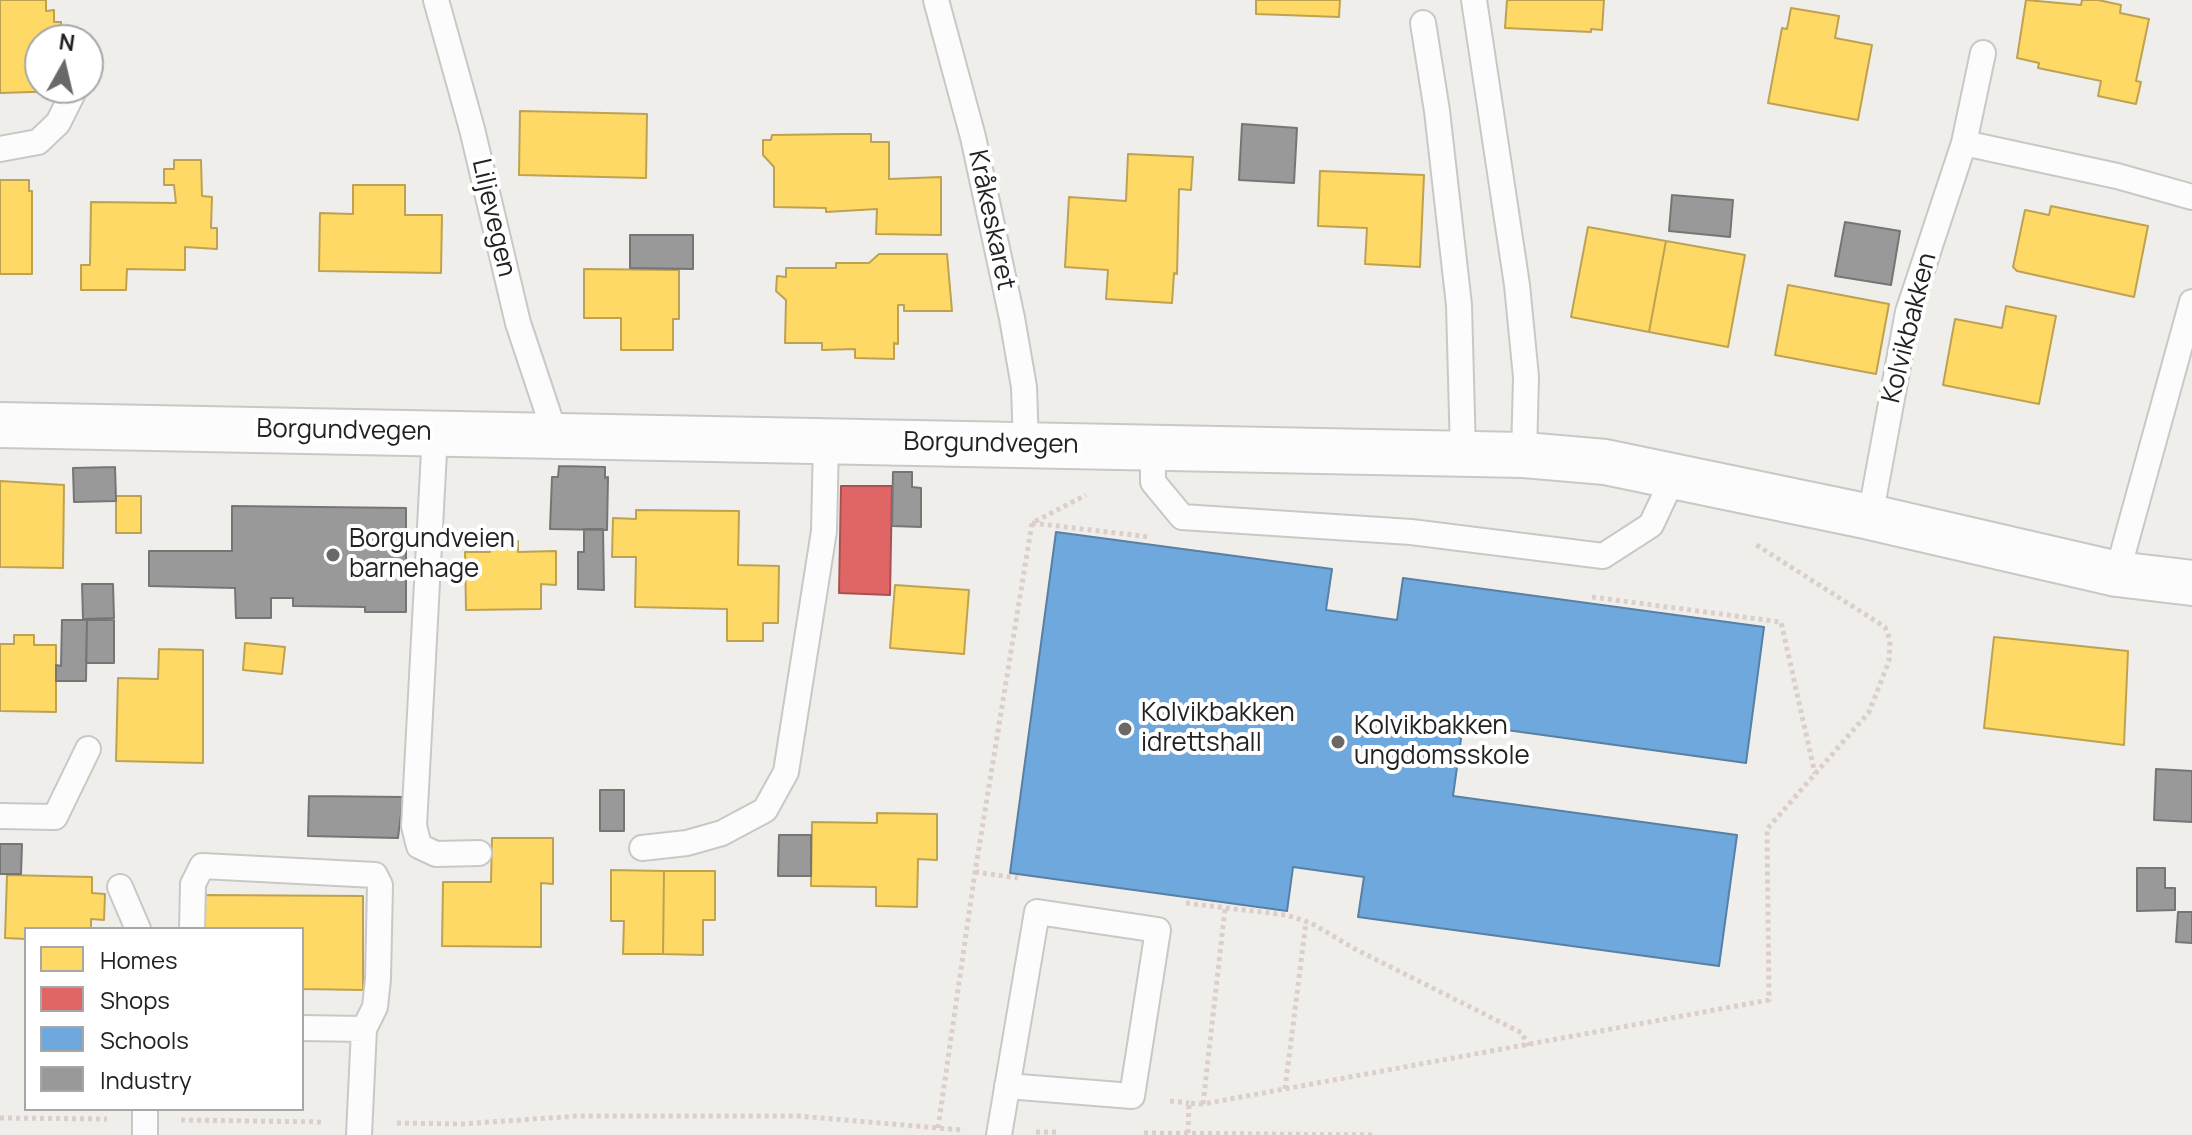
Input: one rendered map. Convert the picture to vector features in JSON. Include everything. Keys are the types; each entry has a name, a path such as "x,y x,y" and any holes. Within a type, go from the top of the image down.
{"street":[{"name":"Borgundvegen","path":"0,425 1524,455"},
{"path":"1524,455 1605,462 1870,517 2117,574 2192,583"}],"lane":[{"name":"Liljevegen","path":"436,0 472,129 518,323 555,434"},
{"name":"Kråkeskaret","path":"936,0 973,137 1012,318 1024,387 1026,444"},
{"path":"1474,0 1517,285 1526,377 1524,455"},
{"path":"1423,23 1437,111 1459,305 1463,453"},
{"name":"Kolvikbakken","path":"1870,517 1908,312 1964,143 1983,53"},
{"path":"0,149 38,142 58,123 68,104"},
{"path":"1964,143 2117,176 2192,197"},
{"path":"2117,574 2192,302"},
{"path":"435,433 414,826 419,846 436,854 479,853"},
{"path":"642,848 687,843 722,833 765,810 786,772 824,531 826,441"},
{"path":"1153,447 1153,482 1182,517 1411,532 1603,556 1651,525 1674,476"},
{"path":"0,816 55,817 88,749"},
{"path":"192,927 193,884 202,866 375,875 380,885 378,979 375,1007 364,1029 359,1129"},
{"path":"120,887 137,927"},
{"path":"999,1133 1007,1086 1037,912 1158,930 1132,1096 1007,1086"},
{"path":"304,1028 364,1029"}],"path":[{"path":"1032,523 1099,489"},
{"path":"1032,523 1163,538"},
{"path":"938,1128 975,872 1032,523"},
{"path":"1188,1133 1189,1103 1203,1104 1769,1000 1767,829 1869,712 1889,661 1890,640 1885,627 1753,542"},
{"path":"1583,595 1781,622 1815,774"},
{"path":"1203,1104 1225,909 1286,915 1306,922 1522,1033 1528,1046"},
{"path":"1285,1089 1306,922"},
{"path":"0,1118 359,1129 578,1116 798,1116 999,1133 1066,1132"},
{"path":"1141,1133 1375,1135"}],"building: Homes":[{"path":"0,0 46,0 46,11 54,10 54,22 61,24 24,24 24,92 0,93"},
{"path":"1256,0 1340,0 1339,17 1256,14"},
{"path":"1507,0 1604,0 1602,30 1505,28"},
{"path":"2026,0 2081,5 2082,0 2098,0 2121,5 2120,13 2149,19 2136,81 2141,82 2136,104 2098,96 2101,81 2038,68 2039,63 2017,58"},
{"path":"1791,8 1839,16 1835,38 1872,45 1858,120 1768,103 1782,28 1787,29"},
{"path":"520,111 647,114 646,178 519,175"},
{"path":"871,134 871,142 889,142 889,179 941,177 941,235 876,234 877,209 826,212 826,208 774,207 774,167 763,155 763,140 771,140 772,135"},
{"path":"1128,154 1193,157 1191,190 1179,189 1177,274 1174,273 1172,303 1106,299 1108,270 1065,267 1069,197 1126,201"},
{"path":"174,160 201,160 202,196 212,197 211,228 217,228 217,249 185,247 185,270 127,269 126,290 81,290 81,265 90,265 91,202 176,203 174,185 164,185 164,169 174,169"},
{"path":"1320,171 1424,175 1420,267 1365,264 1367,228 1318,226"},
{"path":"0,180 29,180 29,191 32,191 32,274 0,274"},
{"path":"353,185 405,185 405,215 442,215 441,273 319,271 320,213 353,214"},
{"path":"2051,206 2148,226 2134,297 2017,271 2013,267 2025,210 2049,215"},
{"path":"1588,227 1666,241 1649,332 1571,317"},
{"path":"1666,241 1745,255 1728,347 1649,332"},
{"path":"879,254 947,254 952,311 904,311 904,305 898,305 898,344 894,343 894,359 855,358 855,349 822,350 822,343 785,343 786,300 776,291 777,276 786,277 786,268 836,268 836,263 869,263"},
{"path":"584,269 679,270 679,319 673,319 673,350 621,350 621,318 584,318"},
{"path":"1788,285 1889,304 1876,374 1775,355"},
{"path":"2006,306 2056,316 2039,404 1943,385 1955,319 2002,328"},
{"path":"0,481 64,485 63,568 0,567"},
{"path":"116,496 141,496 141,533 116,533"},
{"path":"636,510 739,511 738,565 779,566 778,623 763,623 763,641 727,641 727,609 635,607 636,557 612,557 613,518 636,519"},
{"path":"490,541 518,541 518,552 556,551 556,585 541,584 541,609 466,610 465,552 490,552"},
{"path":"895,585 969,590 964,654 890,648"},
{"path":"14,635 34,635 34,645 56,645 56,712 0,711 0,644 14,644"},
{"path":"1994,637 2128,651 2124,745 1984,728"},
{"path":"245,643 285,647 282,674 243,670"},
{"path":"159,649 203,650 203,763 116,761 118,678 158,679"},
{"path":"877,813 937,814 937,860 918,859 917,907 876,906 876,887 811,886 812,822 877,823"},
{"path":"492,838 553,838 553,884 541,883 541,947 442,946 443,882 491,882"},
{"path":"611,870 664,871 663,954 623,954 624,921 611,921"},
{"path":"664,871 715,871 715,920 703,920 703,955 663,954"},
{"path":"7,875 92,877 92,893 105,894 104,920 91,919 91,927 24,927 24,939 5,938"},
{"path":"205,895 363,896 363,990 304,989 304,927 205,927"}],"building: Shops":[{"path":"841,486 892,486 890,595 839,593"}],"building: Schools":[{"path":"1056,532 1332,569 1326,610 1397,620 1403,578 1764,627 1746,763 1463,724 1453,796 1737,835 1719,966 1358,917 1364,877 1293,867 1287,911 1010,873"}],"building: Industry":[{"path":"1242,124 1297,128 1294,183 1239,180"},
{"path":"1672,195 1733,200 1730,237 1669,231"},
{"path":"1845,222 1900,231 1891,285 1835,276"},
{"path":"630,235 693,235 693,269 630,268"},
{"path":"559,466 605,467 605,478 608,477 607,530 550,529 552,477 558,477"},
{"path":"115,467 116,501 74,502 73,468"},
{"path":"893,472 912,472 912,487 921,488 921,527 892,526"},
{"path":"232,506 406,508 406,612 365,612 365,607 293,606 293,598 271,598 271,618 236,618 235,588 149,586 149,551 232,551"},
{"path":"584,529 603,529 604,590 578,589 578,552 584,552"},
{"path":"82,584 113,584 114,618 83,619"},
{"path":"62,620 87,620 86,681 56,681 56,665 61,666"},
{"path":"87,620 114,620 114,663 86,663"},
{"path":"2156,769 2192,771 2192,822 2154,820"},
{"path":"600,790 624,790 624,831 600,831"},
{"path":"309,796 403,797 398,838 308,836"},
{"path":"779,835 811,835 811,876 778,876"},
{"path":"0,844 22,844 21,874 0,874"},
{"path":"2137,868 2165,868 2165,888 2175,888 2175,910 2137,911"},
{"path":"2178,912 2192,912 2192,943 2176,942"}],"place":[{"name":"Borgundveien barnehage","path":"333,555"},
{"name":"Kolvikbakken idrettshall","path":"1125,729"},
{"name":"Kolvikbakken ungdomsskole","path":"1338,742"}]}
